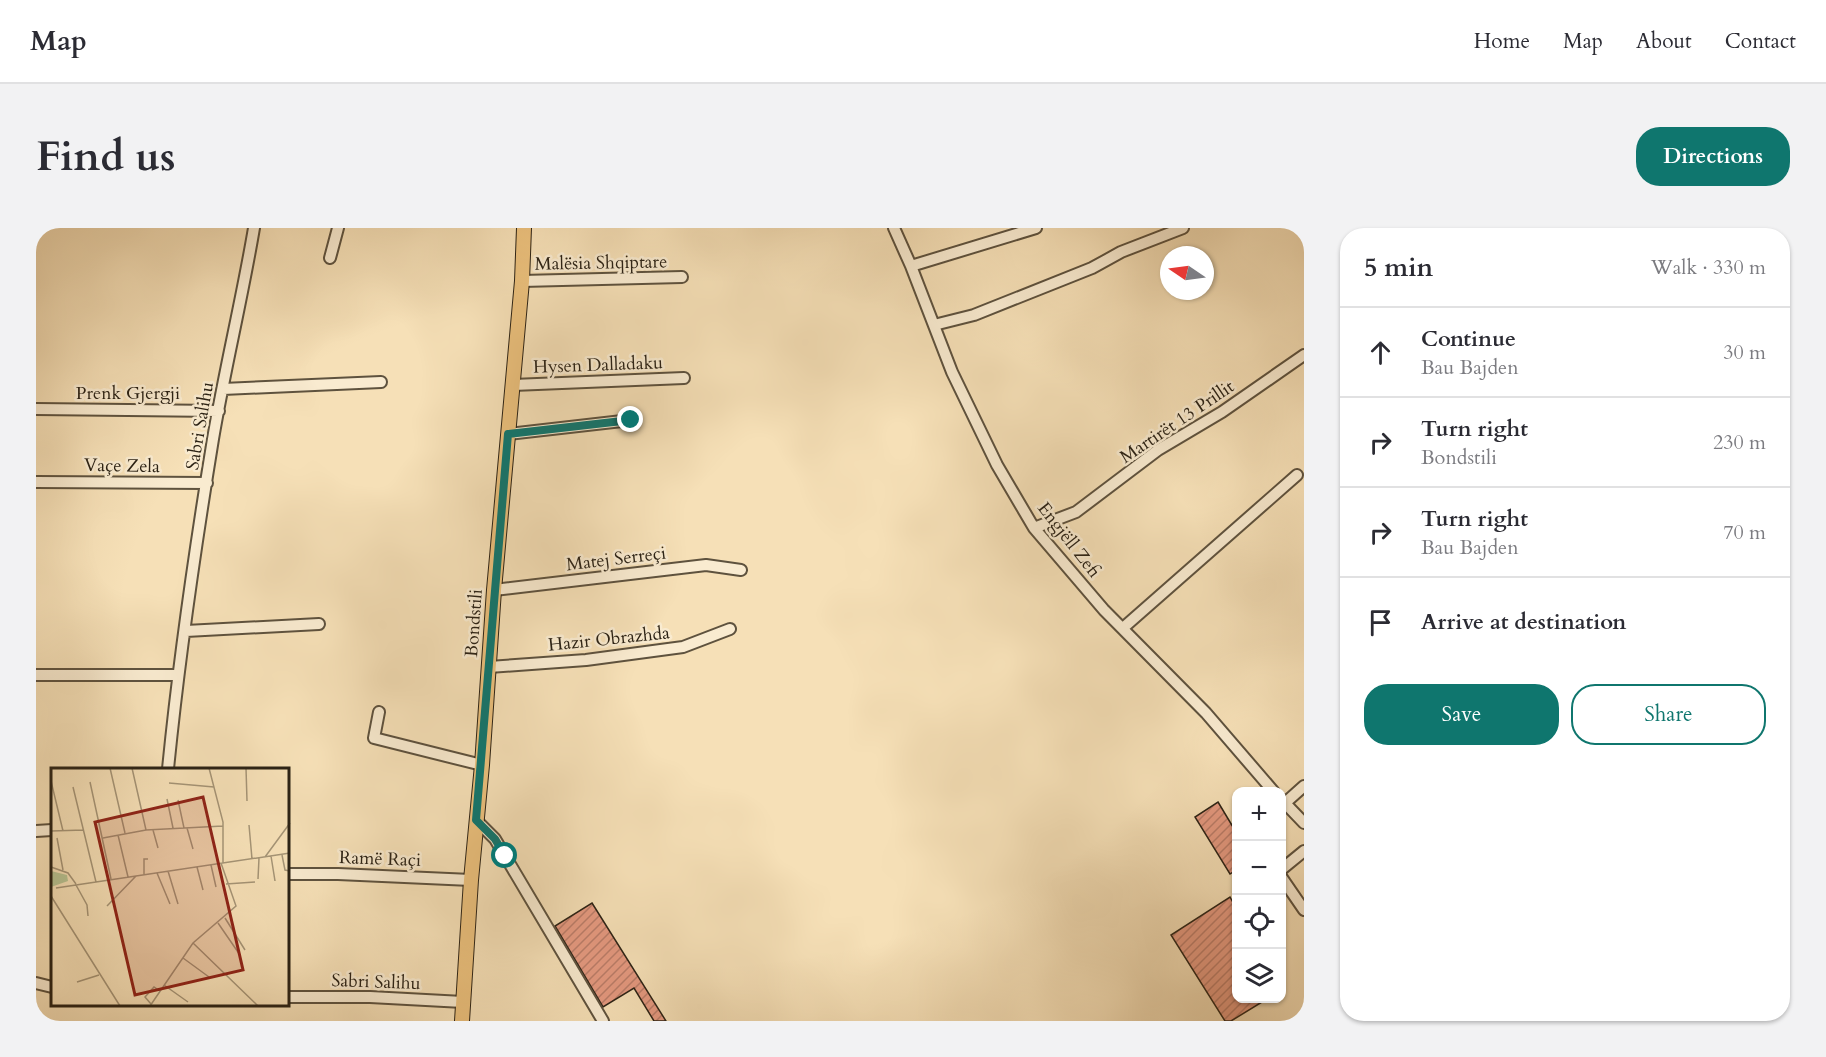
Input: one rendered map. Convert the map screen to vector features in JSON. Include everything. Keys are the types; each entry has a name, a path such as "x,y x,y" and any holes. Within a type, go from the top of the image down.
{"main road":[{"name":"Bondstili","path":"462,1021 494,590 522,281 524,228"}],"street":[{"name":"Sabri Salihu","path":"168,768 177,675 186,631 197,530 254,228"},
{"path":"330,258 338,228"},
{"name":"Engjëll Zefi","path":"894,228 952,372 997,465 1034,528 1123,628 1206,713 1270,787"},
{"path":"911,266 1036,228"},
{"path":"934,325 974,315 1092,268 1121,252 1183,228"},
{"name":"Malësia Shqiptare","path":"522,281 682,278"},
{"name":"Martirët 13 Prillit","path":"1034,528 1076,512 1158,450 1222,412 1304,355"},
{"name":"Hysen Dalladaku","path":"513,385 684,378"},
{"path":"223,389 381,382"},
{"name":"Prenk Gjergji","path":"36,409 219,411"},
{"path":"508,434 631,420"},
{"path":"1123,628 1297,475"},
{"name":"Vaçe Zela","path":"36,482 207,483"},
{"name":"Matej Serreçi","path":"494,590 706,565 741,570"},
{"path":"186,631 320,624"},
{"name":"Hazir Obrazhda","path":"489,667 586,660 683,647 730,629"},
{"path":"36,675 177,675"},
{"path":"379,712 374,738 482,765"},
{"path":"1286,800 1304,786"},
{"path":"1286,805 1304,823"},
{"path":"476,820 495,839 603,1021"},
{"path":"36,831 51,830"},
{"path":"1286,865 1304,851"},
{"name":"Ramë Raçi","path":"290,874 471,880"},
{"path":"1286,885 1304,910"},
{"path":"36,983 51,987"},
{"name":"Sabri Salihu","path":"290,997 370,997 463,1002"}],"building":[{"path":"1218,802 1232,825 1232,873 1230,874 1195,817"},
{"path":"1230,897 1232,901 1232,1003 1260,1003 1231,1021 1225,1021 1171,935"},
{"path":"592,903 666,1021 654,1021 634,988 603,1007 555,926"}],"route":[{"path":"505,856 495,839 476,820 508,434 631,420"}]}
